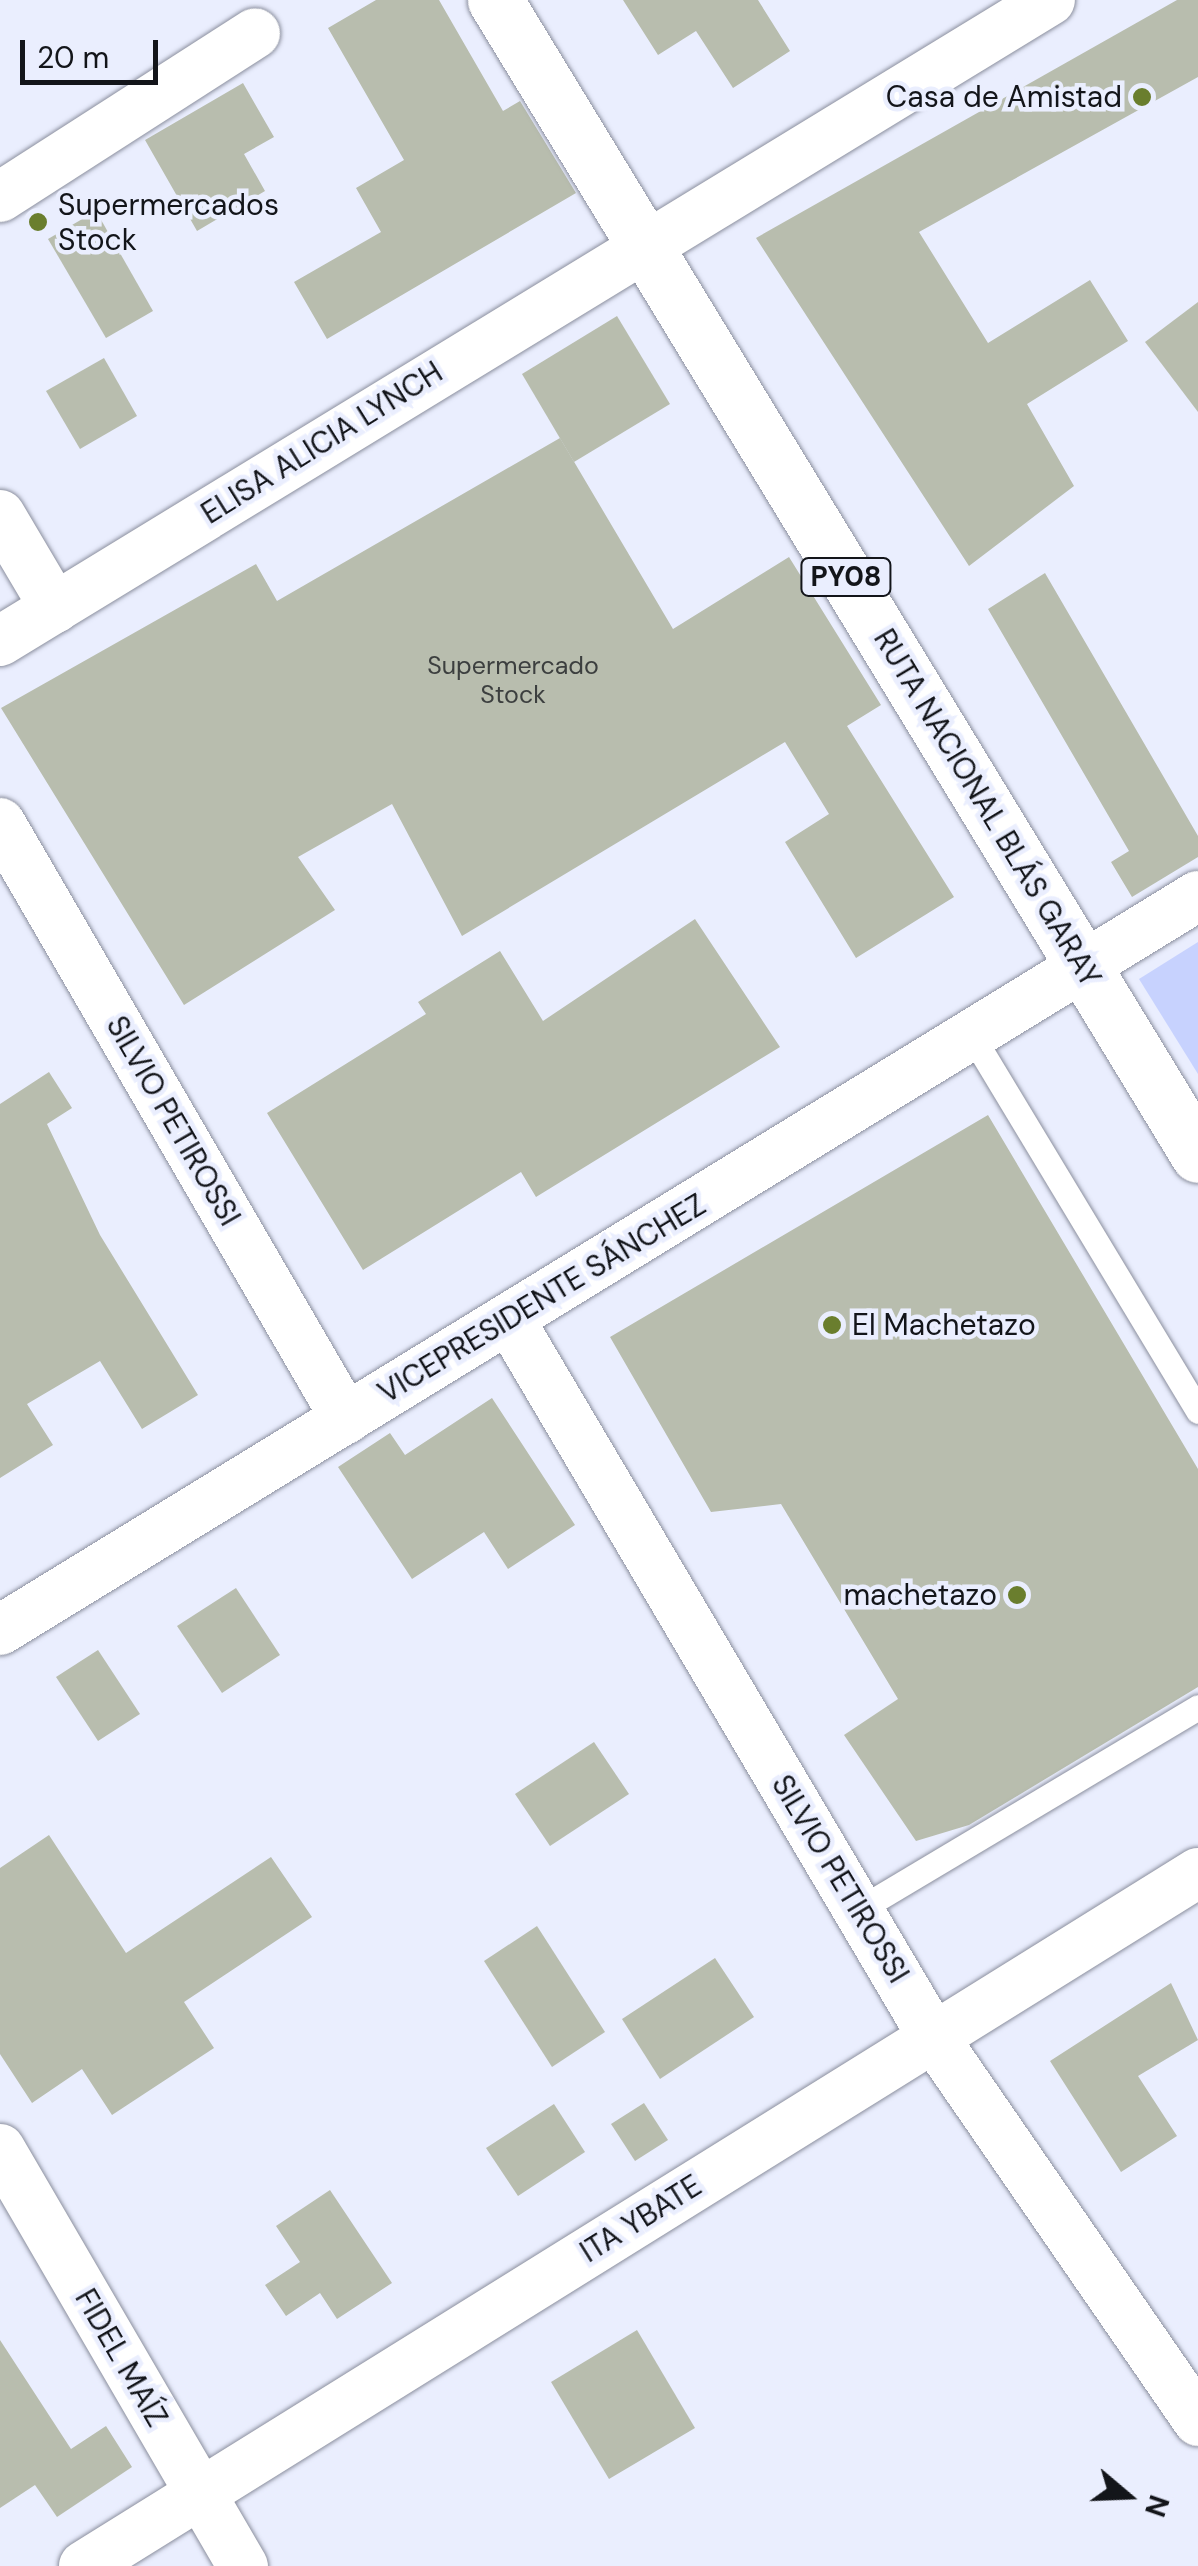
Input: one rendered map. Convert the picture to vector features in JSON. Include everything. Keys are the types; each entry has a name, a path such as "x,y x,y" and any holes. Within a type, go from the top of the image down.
{"highway":[{"name":"RUTA NACIONAL BLÁS GARAY","path":"495,0 1198,1155"}],"street":[{"name":"ELISA ALICIA LYNCH","path":"0,641 1050,0"},
{"path":"0,197 254,33"},
{"path":"0,515 55,608"},
{"name":"SILVIO PETIROSSI","path":"0,823 346,1418"},
{"name":"VICEPRESIDENTE SÁNCHEZ","path":"0,1630 1198,896"},
{"name":"SILVIO PETIROSSI","path":"510,1320 932,2035 1198,2422"},
{"name":"ITA YBATE","path":"84,2566 1198,1873"},
{"name":"FIDEL MAÍZ","path":"0,2149 243,2566"}],"lane":[{"path":"972,1036 1198,1411"},
{"path":"858,1910 1198,1708"}],"shaded area":[{"path":"1198,942 1198,1074 1139,979"}],"building":[{"path":"376,0 439,0 503,111 520,101 576,193 327,339 294,282 381,232 356,188 404,160 328,28"},
{"path":"623,0 758,0 790,51 733,88 696,31 658,55"},
{"path":"1177,0 1198,0 1198,77 919,232 988,343 1090,280 1128,341 1027,404 1074,486 969,566 756,238"},
{"path":"243,83 274,137 244,154 265,191 197,231 145,140"},
{"path":"96,211 153,311 106,338 48,239"},
{"path":"1198,302 1198,412 1145,342"},
{"path":"617,316 670,404 574,462 522,374"},
{"path":"104,358 137,416 80,449 46,391"},
{"path":"560,438 673,629 789,557 881,705 847,726 954,897 856,958 785,842 829,814 785,742 462,936 392,804 298,857 335,910 184,1005 1,708 256,564 277,601"},
{"path":"1045,573 1198,836 1198,857 1132,897 1111,862 1129,851 988,609"},
{"path":"695,919 780,1047 536,1197 521,1172 363,1270 267,1113 426,1014 418,1002 500,951 543,1021"},
{"path":"49,1072 72,1108 47,1124 100,1235 198,1395 142,1429 100,1361 27,1404 53,1445 0,1478 0,1104"},
{"path":"988,1115 1198,1469 1198,1687 969,1825 916,1841 844,1735 898,1699 781,1504 711,1512 610,1337"},
{"path":"492,1398 575,1525 508,1569 484,1532 412,1579 338,1467 390,1433 405,1455"},
{"path":"236,1588 280,1655 222,1693 177,1626"},
{"path":"98,1650 140,1714 98,1741 56,1677"},
{"path":"594,1742 629,1794 550,1846 515,1794"},
{"path":"49,1835 126,1953 271,1857 312,1917 184,2002 214,2048 112,2115 82,2069 32,2103 0,2054 0,1868"},
{"path":"537,1926 605,2032 552,2067 484,1961"},
{"path":"715,1958 754,2017 660,2079 622,2019"},
{"path":"1171,1983 1198,2040 1138,2076 1177,2136 1121,2172 1050,2061"},
{"path":"644,2103 668,2140 635,2161 611,2124"},
{"path":"554,2104 585,2152 518,2196 486,2148"},
{"path":"330,2190 392,2283 337,2319 320,2293 286,2316 265,2285 300,2262 276,2226"},
{"path":"637,2330 695,2428 609,2479 551,2382"},
{"path":"0,2340 71,2449 106,2426 132,2467 57,2517 35,2485 0,2508"}],"place":[{"name":"Casa de Amistad","path":"1142,97"},
{"name":"Supermercados Stock","path":"38,222"},
{"name":"El Machetazo","path":"832,1325"},
{"name":"machetazo","path":"1017,1595"}]}
